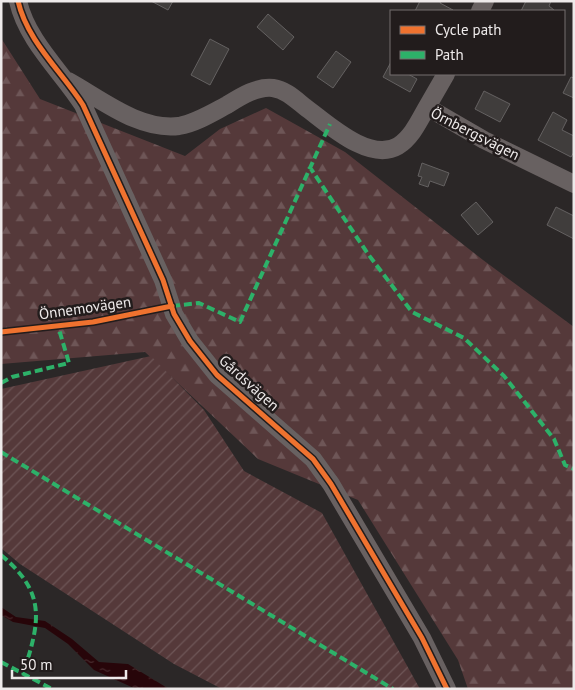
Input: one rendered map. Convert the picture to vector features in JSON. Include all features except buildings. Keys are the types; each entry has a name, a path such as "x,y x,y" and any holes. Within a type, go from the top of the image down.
{"street":[{"name":"Gårdsvägen","path":"18,1 27,26 34,38 68,81 83,105 163,280 174,314 190,341 217,375 313,459 331,484 422,638 447,689"},
{"path":"428,107 445,75"},
{"name":"Örnbergsvägen","path":"68,81 132,118 157,124 177,126 204,117 246,94 272,88 287,93 355,143 378,150 397,146 406,139 428,107 484,140 574,184"}],"green space":[{"path":"1,38 40,99 185,156 220,129 266,108 345,152 483,260 574,327 574,689 468,689 458,660 358,500 258,459 145,352 1,364"},
{"path":"151,356 204,410 244,471 322,513 420,689 222,689 174,664 20,564 1,548 1,389"}],"water":[{"path":"1,607 16,617 45,621 72,639 99,662 128,664 169,689 136,689 94,670 68,644 45,628 13,622 1,615"}],"marked path":[{"path":"172,306 199,303 240,322 330,124"},
{"path":"309,166 368,254 412,312 464,338 504,376 554,439 565,465 574,469"},
{"path":"1,383 12,377 69,363 58,326"},
{"path":"1,452 393,689"},
{"path":"1,555 26,582 33,596 36,609 36,624 23,674"},
{"path":"1,662 52,689"}],"cycle path":[{"path":"18,1 23,16 37,43 83,105 163,280 174,314 190,341 217,375 313,459 331,484 422,638 447,689"},
{"name":"Önnemovägen","path":"1,332 93,322 172,306"}]}
